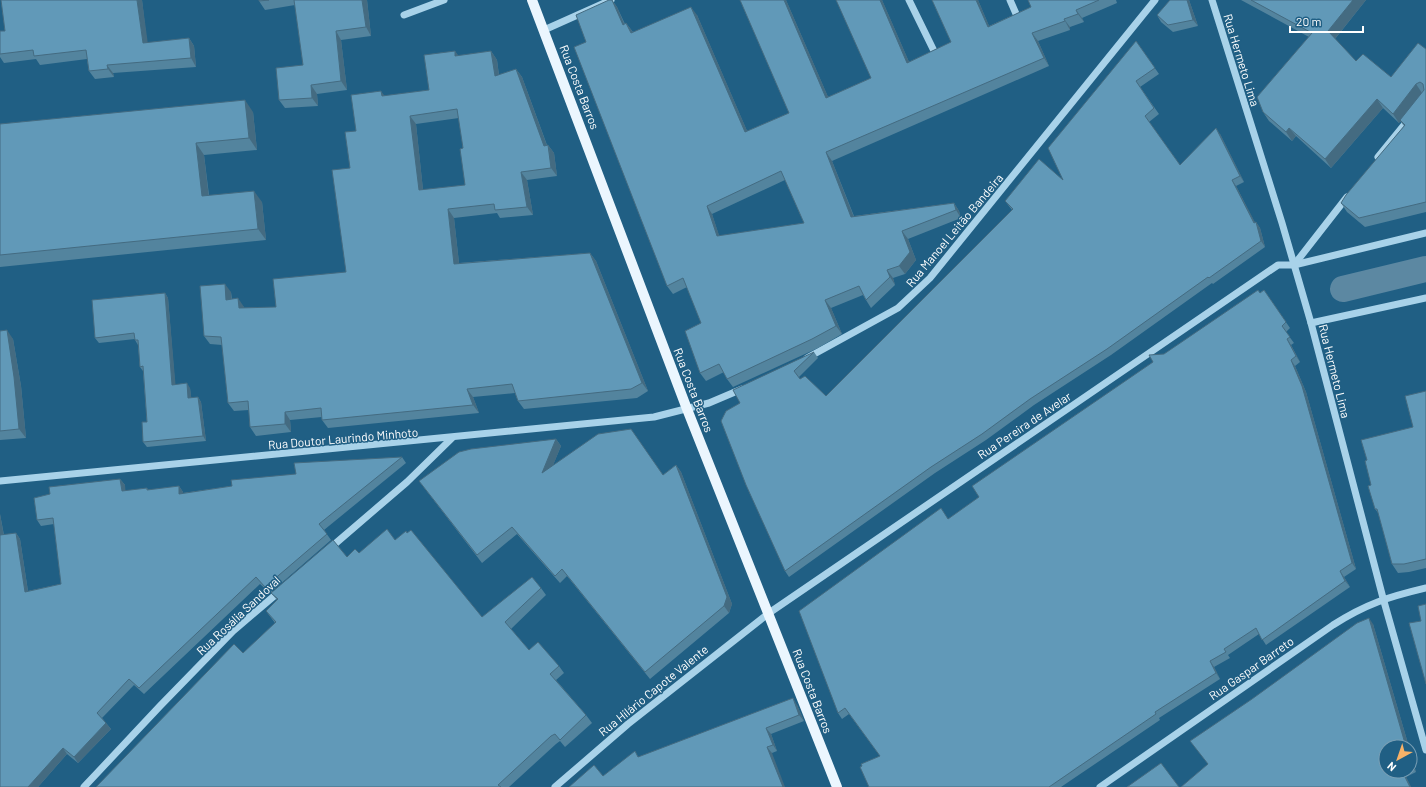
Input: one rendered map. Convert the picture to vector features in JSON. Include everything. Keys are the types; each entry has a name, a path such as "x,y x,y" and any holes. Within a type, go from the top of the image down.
{"main road":[{"name":"Rua Costa Barros","path":"532,0 687,409 837,787"}],"street":[{"path":"404,15 444,0"},
{"path":"544,30 611,0"},
{"path":"909,0 935,53"},
{"path":"1010,0 1017,16"},
{"name":"Rua Manoel Leitão Bandeira","path":"799,362 892,312 919,289 979,220 1155,0"},
{"name":"Rua Hermeto Lima","path":"1212,0 1311,323 1383,598 1426,750"},
{"path":"1371,166 1414,112"},
{"path":"1294,264 1351,191"},
{"name":"Rua Pereira de Avelar","path":"769,613 1278,265 1294,264 1426,233"},
{"path":"1311,323 1426,298"},
{"path":"687,409 709,403 748,386"},
{"name":"Rua Doutor Laurindo Minhoto","path":"0,481 452,438 654,417 687,409"},
{"path":"322,554 407,482 452,438"},
{"name":"Rua Rosália Sandoval","path":"84,787 160,706 234,631 286,585"},
{"name":"Rua Gaspar Barreto","path":"1100,787 1352,613 1383,598 1426,588"},
{"name":"Rua Hilário Capote Valente","path":"555,787 640,714 769,613"}],"building":[{"path":"1,0 137,0 143,43 189,38 191,58 107,65 108,69 89,71 86,50 34,56 33,50 0,54 0,31 5,31"},
{"path":"294,0 362,0 366,27 336,31 341,81 311,85 312,98 279,100 276,68 303,65"},
{"path":"612,0 623,25 626,23 631,33 691,7 745,132 789,113 740,0 784,0 826,98 871,78 836,0 880,0 907,63 951,42 932,0 976,0 988,27 1031,7 1028,0 1099,0 1076,10 1078,14 1064,19 1065,21 1032,33 1044,58 826,152 851,217 954,203 956,210 902,231 910,252 899,266 887,270 890,277 866,300 859,286 825,300 836,326 727,379 719,364 700,373 685,331 701,323 683,278 667,286 574,47 586,42 576,15","holes":["781,171 804,223 717,236 707,206"]},
{"path":"1170,0 1187,0 1193,20 1168,25 1157,15"},
{"path":"1251,0 1353,0 1328,31 1356,61 1363,54 1391,77 1418,43 1426,49 1426,202 1359,218 1341,203 1346,195 1405,125 1400,120 1424,90 1423,84 1420,82 1416,84 1393,114 1377,99 1325,159 1289,128 1286,132 1263,112 1257,97 1312,33"},
{"path":"1136,41 1155,68 1136,81 1154,108 1145,116 1180,165 1216,128 1240,176 1232,180 1254,223 1256,222 1261,241 1107,349 1030,399 982,434 931,467 785,571 746,485 721,421 726,411 740,403 733,390 814,352 794,371 800,379 805,376 826,396 1013,209 1005,201 1039,159 1063,180 1048,148"},
{"path":"455,51 455,56 491,51 495,76 516,69 544,146 548,145 551,168 521,172 527,207 495,210 494,204 448,209 454,264 590,253 642,383 631,389 518,401 512,384 467,389 473,405 322,420 321,408 285,412 285,424 250,427 248,401 228,403 221,337 204,336 200,286 225,284 226,300 238,298 239,308 276,307 273,279 346,272 332,170 350,168 345,132 356,131 351,95 381,91 382,96 429,90 424,55","holes":["457,109 463,148 460,149 465,185 419,190 410,116"]},
{"path":"245,100 249,138 196,143 202,196 254,191 258,229 0,255 0,124"},
{"path":"1258,290 1260,293 1264,290 1286,322 1282,326 1290,337 1287,339 1296,356 1291,360 1302,386 1352,563 1340,571 1345,581 1262,640 1256,628 1224,649 1226,652 1210,661 1216,673 1155,712 1156,714 1049,787 869,787 860,767 862,766 861,764 880,756 845,708 838,713 799,611 941,508 948,519 979,497 972,486 1153,362 1149,355 1164,354"},
{"path":"165,293 172,385 187,383 188,398 198,397 203,436 143,442 142,422 147,422 143,366 140,367 138,340 135,340 134,333 95,338 92,300"},
{"path":"7,330 14,377 19,429 0,431 0,331"},
{"path":"1426,391 1426,559 1404,564 1392,564 1377,509 1375,509 1368,486 1371,485 1365,461 1367,460 1361,440 1413,427 1405,396"},
{"path":"631,429 663,475 676,465 727,597 724,606 645,672 562,569 555,576 512,527 477,555 419,481 459,452 471,449 556,439 542,473 598,434"},
{"path":"402,457 319,524 327,534 265,587 256,577 139,688 129,679 97,713 106,723 74,757 63,748 28,787 0,787 0,535 16,533 25,592 61,584 53,518 37,520 34,498 50,494 49,487 120,479 122,491 179,486 179,494 232,486 231,480 296,474 294,463"},
{"path":"387,529 395,540 406,531 407,533 411,530 482,617 532,577 541,588 505,622 529,650 538,642 559,666 550,674 586,715 560,740 555,734 551,736 498,785 501,787 96,787 234,644 243,653 276,622 266,611 278,599 271,593 333,540 347,557 355,549 359,553"},
{"path":"1426,604 1426,684 1409,623 1421,621 1418,606"},
{"path":"1369,618 1404,739 1378,739 1378,779 1406,779 1410,787 1181,787 1208,764 1190,741 1252,699 1357,623"},
{"path":"793,698 799,715 766,728 773,745 767,747 783,787 569,787 594,765 603,776 635,751 638,757"},
{"path":"1161,763 1179,787 1127,787"}],"waterway":[{"path":"1343,289 1426,269"}]}
